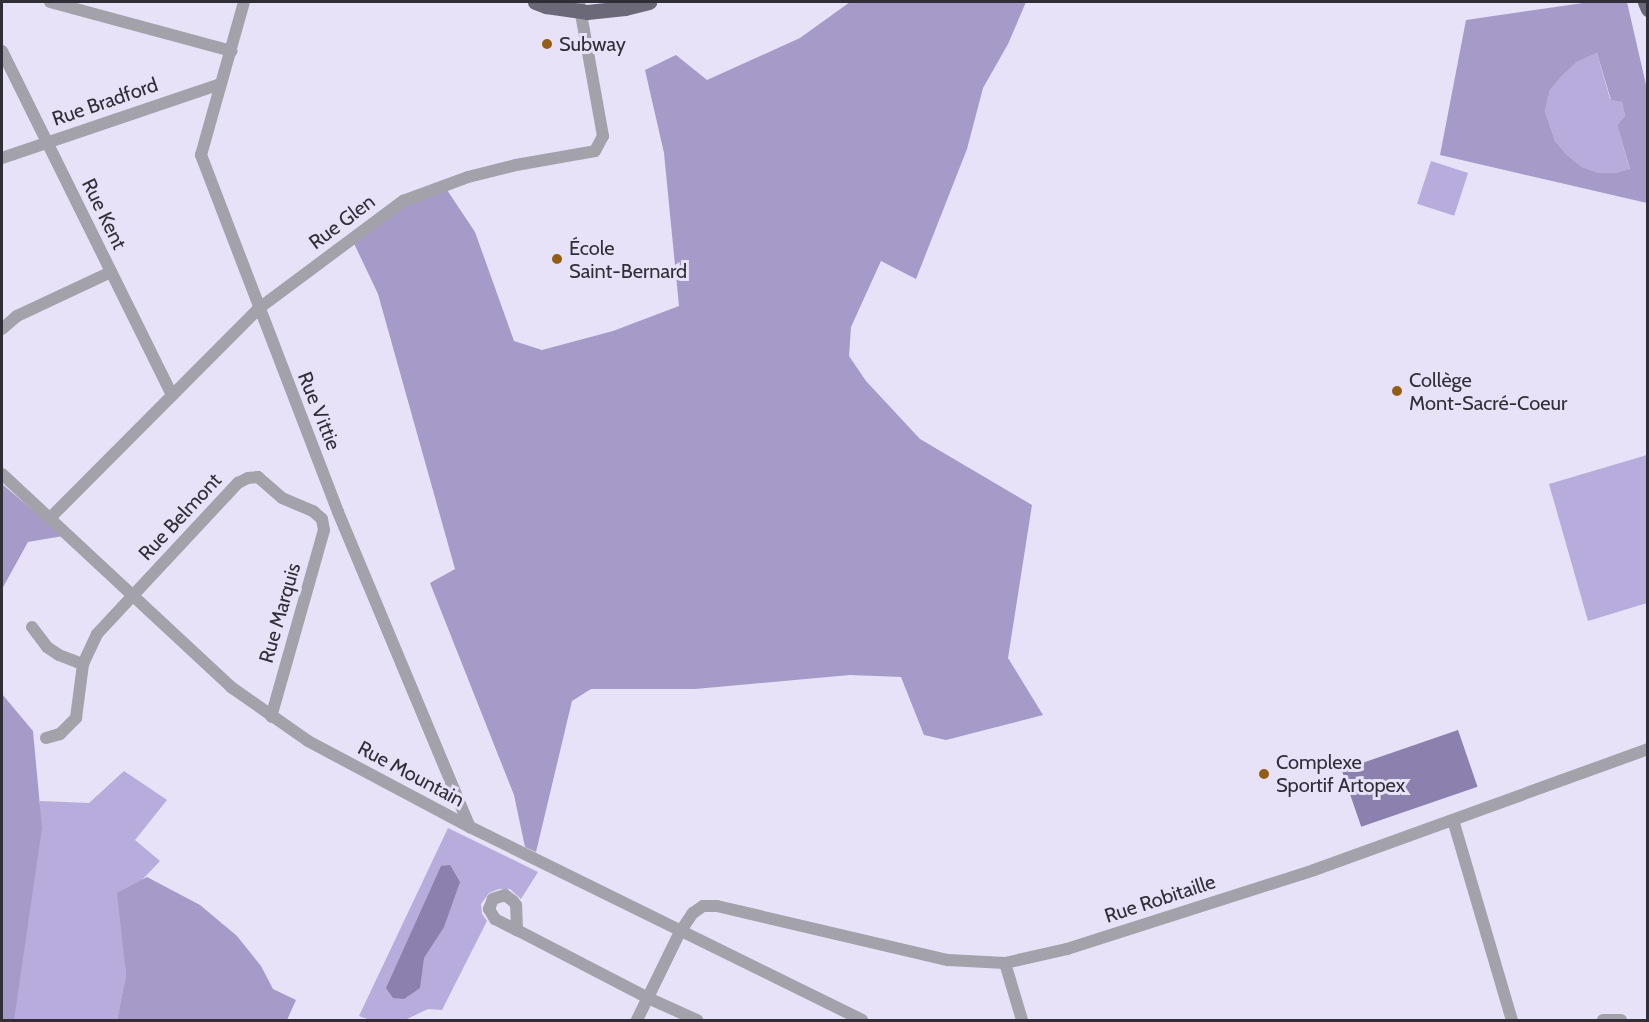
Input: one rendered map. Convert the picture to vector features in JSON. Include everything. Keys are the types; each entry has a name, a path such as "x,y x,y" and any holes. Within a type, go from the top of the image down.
{"main road":[{"path":"535,2 625,8 650,2"},
{"path":"1645,2 1647,9"}],"street":[{"path":"50,2 231,51"},
{"name":"Rue Vittie","path":"244,2 201,155 258,309 338,512 470,827"},
{"name":"Rue Glen","path":"50,518 258,309 404,201 468,177 516,165 595,151 603,136 580,6"},
{"name":"Rue Kent","path":"2,51 172,395"},
{"name":"Rue Bradford","path":"2,158 221,84"},
{"path":"2,328 17,316 111,272"},
{"name":"Rue Mountain","path":"2,474 132,598 231,687 308,741 470,827 680,933 862,1020"},
{"name":"Rue Belmont","path":"46,738 60,734 76,718 83,664 97,634 238,483 248,477 258,477 282,498 313,511 322,519"},
{"name":"Rue Marquis","path":"271,717 324,530 322,519"},
{"path":"32,627 53,651 83,664"},
{"name":"Rue Robitaille","path":"637,1020 680,933 693,913 704,906 717,906 948,960 1005,963 1067,949 1208,905 1453,820 1647,749"},
{"path":"1453,820 1512,1020"},
{"path":"517,930 648,998 697,1020"},
{"path":"1005,963 1022,1020"},
{"path":"1603,1020 1621,1020"}],"shaded area":[{"path":"850,2 1026,2 1008,44 983,88 967,149 916,279 881,261 851,327 849,356 866,381 920,439 1032,505 1008,658 1043,715 946,740 924,735 901,677 850,675 695,689 591,689 572,701 536,852 525,847 514,795 430,583 455,569 378,294 350,235 443,184 475,232 514,341 542,350 613,331 679,306 664,153 645,70 676,55 707,80 800,38"},
{"path":"1590,2 1627,2 1647,89 1647,203 1440,155 1466,20","holes":["1597,53 1611,100 1622,102 1625,116 1617,125 1630,169 1616,173 1599,173 1582,167 1567,155 1555,141 1545,111 1550,90 1562,76 1577,62"]},
{"path":"1597,53 1610,99 1622,102 1625,116 1617,125 1630,170 1599,173 1582,167 1555,141 1545,111 1550,90 1562,76 1577,62"},
{"path":"1431,161 1468,173 1454,216 1417,204"},
{"path":"1647,455 1647,603 1588,621 1549,484"},
{"path":"2,484 63,536 28,542 2,589"},
{"path":"2,694 33,731 42,828 14,1020 2,1020"},
{"path":"1458,730 1478,787 1361,827 1342,770"},
{"path":"124,771 167,800 135,840 160,861 120,903 126,975 117,1020 9,1020 40,801 89,803"},
{"path":"448,828 538,872 521,899 510,889 499,889 489,893 481,904 482,914 487,921 442,1010 428,1009 405,1020 370,1020 359,1016"},
{"path":"450,865 460,882 444,927 424,958 420,988 404,999 393,998 386,988 441,866"},
{"path":"147,877 200,905 237,936 261,966 273,989 296,1000 287,1020 117,1020 126,975 117,893"}],"place":[{"name":"Subway","path":"547,44"},
{"name":"École Saint-Bernard","path":"557,259"},
{"name":"Collège Mont-Sacré-Coeur","path":"1397,391"},
{"name":"Complexe Sportif Artopex","path":"1264,774"}]}
